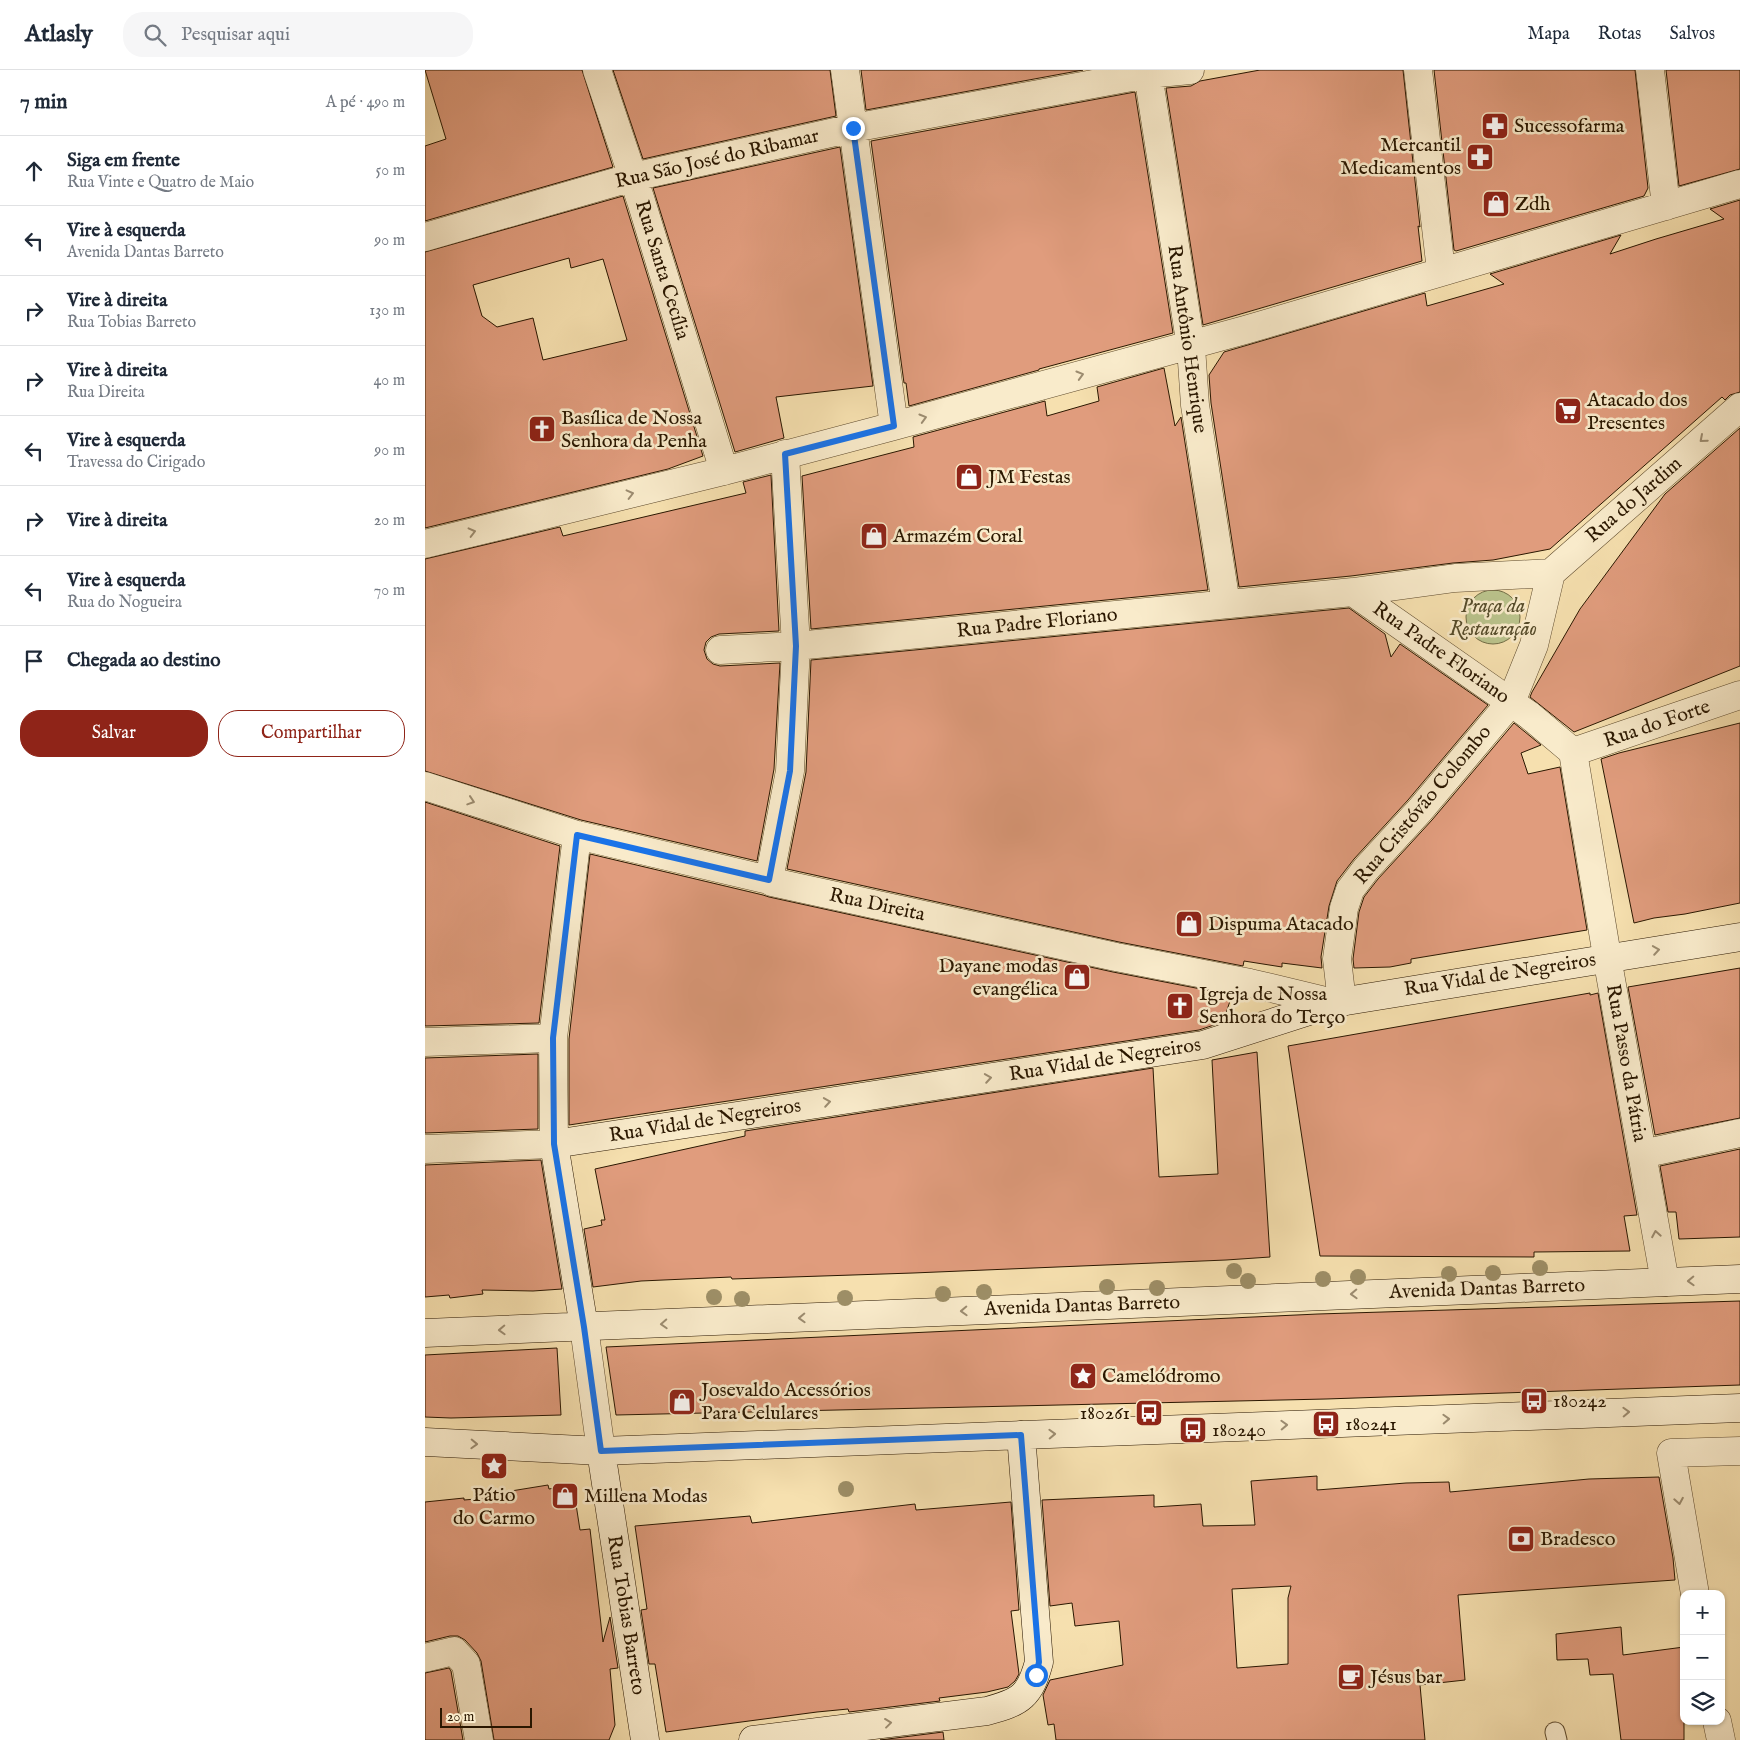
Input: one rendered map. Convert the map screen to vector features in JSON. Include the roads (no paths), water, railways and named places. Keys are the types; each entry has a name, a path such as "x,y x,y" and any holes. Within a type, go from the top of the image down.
{"street":[{"name":"Rua Santa Cecília","path":"597,70 633,177 724,471"},
{"path":"845,70 894,426"},
{"name":"Rua São José do Ribamar","path":"425,237 633,177 853,128 1148,74 1190,70"},
{"path":"1418,70 1441,271"},
{"path":"1650,70 1666,206"},
{"name":"Rua Antônio Henrique","path":"1148,74 1190,344 1195,405 1226,604"},
{"path":"425,544 724,471 1245,330 1740,184"},
{"name":"Rua do Jardim","path":"1551,573 1740,407"},
{"path":"769,880 790,771 796,646 785,454"},
{"path":"1551,573 1520,708 1573,752"},
{"name":"Rua Padre Floriano","path":"720,650 796,646 1353,592 1455,578 1551,573"},
{"name":"Rua Padre Floriano","path":"1353,592 1520,708"},
{"name":"Rua do Forte","path":"1573,752 1740,695"},
{"name":"Rua Cristóvão Colombo","path":"1338,1002 1337,959 1344,908 1351,890 1366,869 1420,810 1520,708"},
{"name":"Rua Passo da Pátria","path":"1573,752 1665,1282"},
{"name":"Rua Direita","path":"425,786 577,835 772,882 1116,957 1338,1002"},
{"name":"Rua Tobias Barreto","path":"577,835 553,1038 554,1144 584,1327 645,1740"},
{"name":"Rua Vidal de Negreiros","path":"425,1149 554,1144 1203,1045 1338,1002 1740,937"},
{"path":"425,1042 553,1038"},
{"path":"1642,1154 1740,1133"},
{"name":"Avenida Dantas Barreto","path":"425,1333 1740,1279"},
{"path":"425,1442 601,1451 1740,1408"},
{"path":"753,1740 987,1711 1007,1706 1021,1698 1031,1687 1039,1662 1021,1435"},
{"path":"1694,1590 1671,1453 1740,1451"},
{"path":"425,1658 454,1652 466,1664 479,1740"},
{"path":"1718,1725 1721,1740"}],"place":[{"name":"Sucessofarma","path":"1495,126"},
{"name":"Mercantil Medicamentos","path":"1480,157"},
{"name":"Zdh","path":"1496,204"},
{"name":"Atacado dos Presentes","path":"1568,411"},
{"name":"Basílica de Nossa Senhora da Penha","path":"542,429"},
{"name":"JM Festas","path":"969,477"},
{"name":"Armazém Coral","path":"874,536"},
{"name":"Dispuma Atacado","path":"1189,924"},
{"name":"Dayane modas evangélica","path":"1077,977"},
{"name":"Igreja de Nossa Senhora do Terço","path":"1180,1006"},
{"name":"Camelódromo","path":"1083,1376"},
{"name":"180242","path":"1534,1401"},
{"name":"Josevaldo Acessórios Para Celulares","path":"682,1402"},
{"name":"180261","path":"1149,1413"},
{"name":"180241","path":"1326,1424"},
{"name":"180240","path":"1193,1430"},
{"name":"Pátio do Carmo","path":"494,1466"},
{"name":"Millena Modas","path":"565,1496"},
{"name":"Bradesco","path":"1521,1539"},
{"name":"Jésus bar","path":"1351,1677"}],"park label":[{"name":"Praça da Restauração","path":"1493,618"}]}
